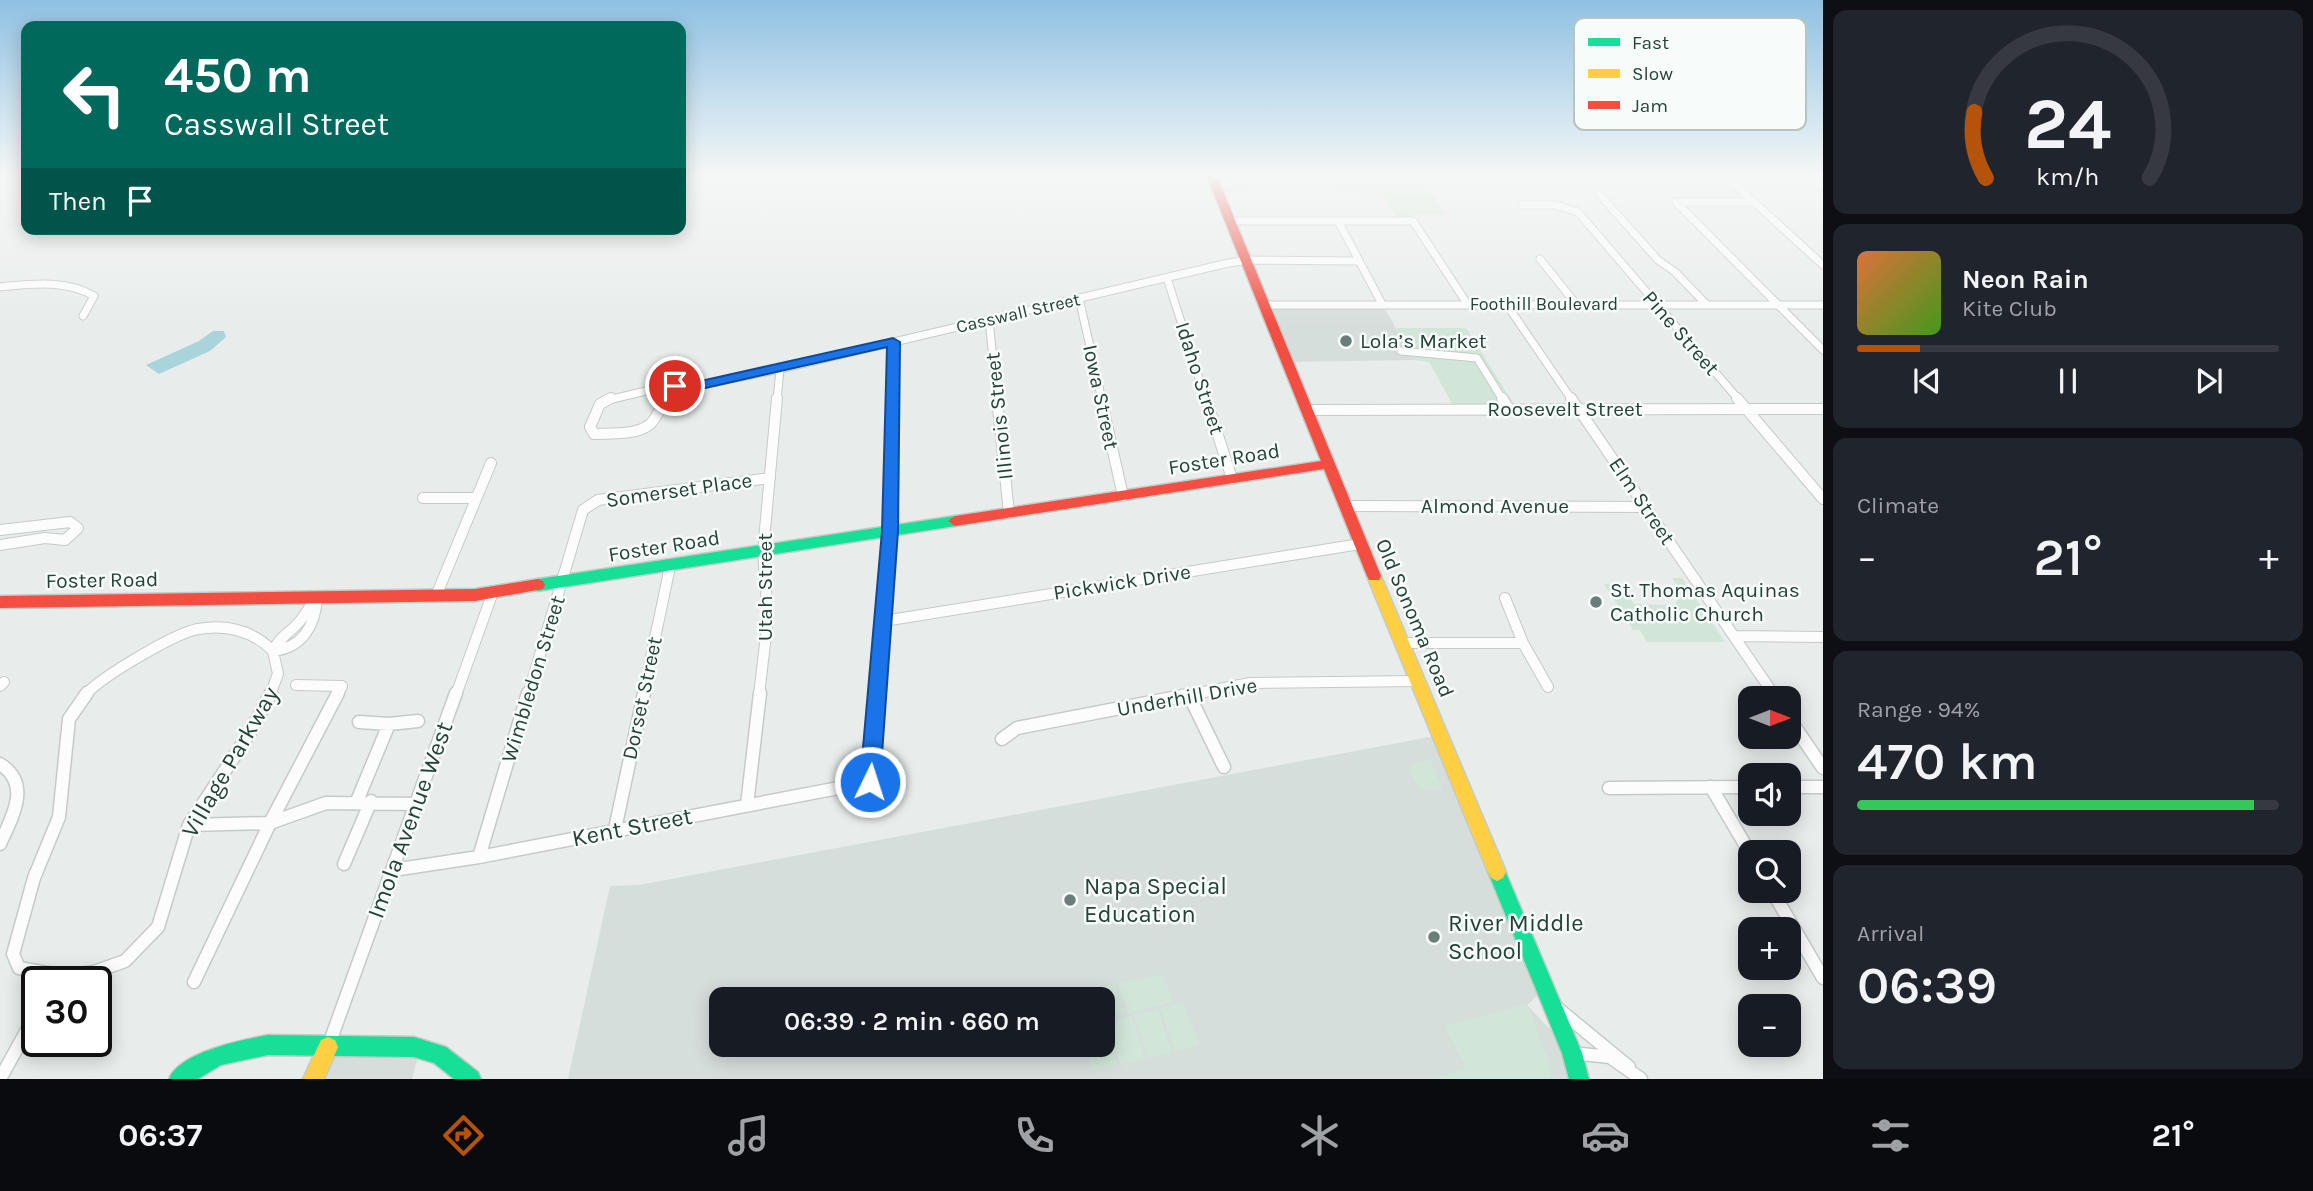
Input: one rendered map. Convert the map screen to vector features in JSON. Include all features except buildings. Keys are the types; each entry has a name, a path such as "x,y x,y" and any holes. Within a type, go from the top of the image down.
{"street":[{"name":"Old Sonoma Road","path":"1232,224 1360,544 1572,1053 1580,1079"},
{"path":"1340,224 1382,304"},
{"path":"1415,224 1468,304"},
{"name":"Pine Street","path":"1588,224 1823,499"},
{"path":"1626,224 1658,260 1675,272 1706,304"},
{"path":"1698,224 1823,350"},
{"path":"1778,224 1823,265"},
{"path":"1540,259 1576,304"},
{"name":"Casswall Street","path":"679,389 660,405 652,422 644,428 604,435 594,434 590,427 600,404 612,398 667,386 679,389 780,369 1247,260 1359,261"},
{"name":"Idaho Street","path":"1167,278 1232,479"},
{"path":"0,287 74,287 88,291 94,296 94,300 83,316"},
{"name":"Iowa Street","path":"1080,298 1123,496"},
{"name":"Foothill Boulevard","path":"1264,305 1823,305"},
{"name":"Elm Street","path":"1507,305 1768,686"},
{"name":"Illinois Street","path":"989,319 1009,513"},
{"path":"884,621 890,531 893,342"},
{"path":"1401,351 1470,355 1477,358 1509,409"},
{"name":"Utah Street","path":"747,805 768,618 763,551 780,369"},
{"name":"Roosevelt Street","path":"1307,410 1823,408"},
{"path":"436,596 491,464"},
{"name":"Foster Road","path":"0,602 317,599 493,592 1329,464"},
{"name":"Somerset Place","path":"589,504 606,499 770,478"},
{"path":"423,498 476,498"},
{"name":"Wimbledon Street","path":"479,857 583,510 589,504"},
{"name":"Almond Avenue","path":"1345,506 1646,506"},
{"path":"0,530 70,522 78,528 65,540 45,538 0,545"},
{"name":"Pickwick Drive","path":"884,621 1360,544"},
{"name":"Dorset Street","path":"615,829 670,567"},
{"name":"Imola Avenue West","path":"328,1047 493,592"},
{"path":"1506,598 1523,643 1548,687"},
{"path":"273,651 284,651 306,635 317,611 317,599"},
{"name":"Kent Street","path":"393,870 479,857 870,782 884,621"},
{"name":"Village Parkway","path":"197,629 241,630 258,636 273,651 278,674 268,702 188,825 171,891 158,926 125,961 94,972 64,976 19,968 13,954 34,878 59,817 69,719 79,702 94,685 125,664 197,629"},
{"path":"1735,636 1823,637"},
{"path":"1402,643 1523,643"},
{"name":"Underhill Drive","path":"1002,739 1017,728 1250,683 1419,681"},
{"path":"194,982 270,823 342,686 296,685"},
{"path":"1189,695 1224,767"},
{"path":"359,722 389,724 418,721"},
{"path":"357,801 389,724"},
{"path":"1801,736 1823,768"},
{"path":"0,764 12,769 18,777 20,798 0,844"},
{"path":"1609,788 1738,787"},
{"path":"1801,787 1823,787"},
{"path":"1711,788 1742,840"},
{"path":"188,825 270,823 326,803 371,801 415,804"},
{"path":"344,864 371,801"},
{"path":"1779,903 1823,978"},
{"path":"1550,1002 1641,1079"},
{"path":"0,1079 21,1041"},
{"path":"179,1079 217,1056 268,1045 414,1047 439,1054 471,1079"},
{"path":"313,1079 328,1047"},
{"path":"319,1079 328,1047"},
{"path":"1572,1053 1589,1051 1629,1067"}],"shaded area":[{"path":"1382,304 1414,360 1288,362 1264,305"},
{"name":"Napa Special Education","path":"1435,736 1539,994 1527,1005 1567,1047 1578,1079 568,1079 610,886 639,885"},
{"path":"328,1047 420,1049 412,1079 318,1079"}],"green space":[{"path":"1396,328 1466,328 1517,409 1455,409 1429,362 1414,360"},
{"path":"1672,578 1682,578 1725,642 1647,642 1640,630 1633,630 1604,584 1621,583 1634,604 1676,605 1678,588"},
{"path":"1431,760 1442,789 1430,790 1421,787 1409,769 1413,763"},
{"path":"1162,974 1173,1002 1128,1013 1118,984"},
{"path":"1115,985 1125,1014 1115,1016 1115,987 1106,987"},
{"path":"1184,1003 1199,1045 1175,1051 1160,1008"},
{"path":"1527,1004 1550,1065 1551,1079 1435,1079 1466,1068 1445,1026"},
{"path":"1158,1010 1172,1052 1148,1058 1134,1015"},
{"path":"1131,1016 1145,1058 1120,1064 1115,1047 1115,1019"},
{"path":"1115,1056 1118,1065 1093,1070 1089,1057"}],"water":[{"path":"213,331 224,331 226,337 210,351 159,374 146,365 199,341"}],"traffic: fast":[{"path":"538,585 955,521"},
{"path":"1497,872 1572,1053 1579,1079"},
{"path":"179,1079 217,1056 268,1045 414,1047 439,1054 471,1079"}],"traffic: slow":[{"path":"1374,576 1497,872"},
{"path":"313,1079 328,1047"}],"traffic: jam":[{"path":"1231,224 1374,576"},
{"path":"955,521 1329,464"},
{"path":"0,602 475,595 538,585"}],"place":[{"name":"Lola’s Market","path":"1346,341"},
{"name":"St. Thomas Aquinas Catholic Church","path":"1596,602"},
{"name":"Napa Special Education","path":"1070,900"},
{"name":"River Middle School","path":"1434,937"}],"route":[{"path":"675,386 679,389 692,387 893,342 890,531 870,782"}]}
